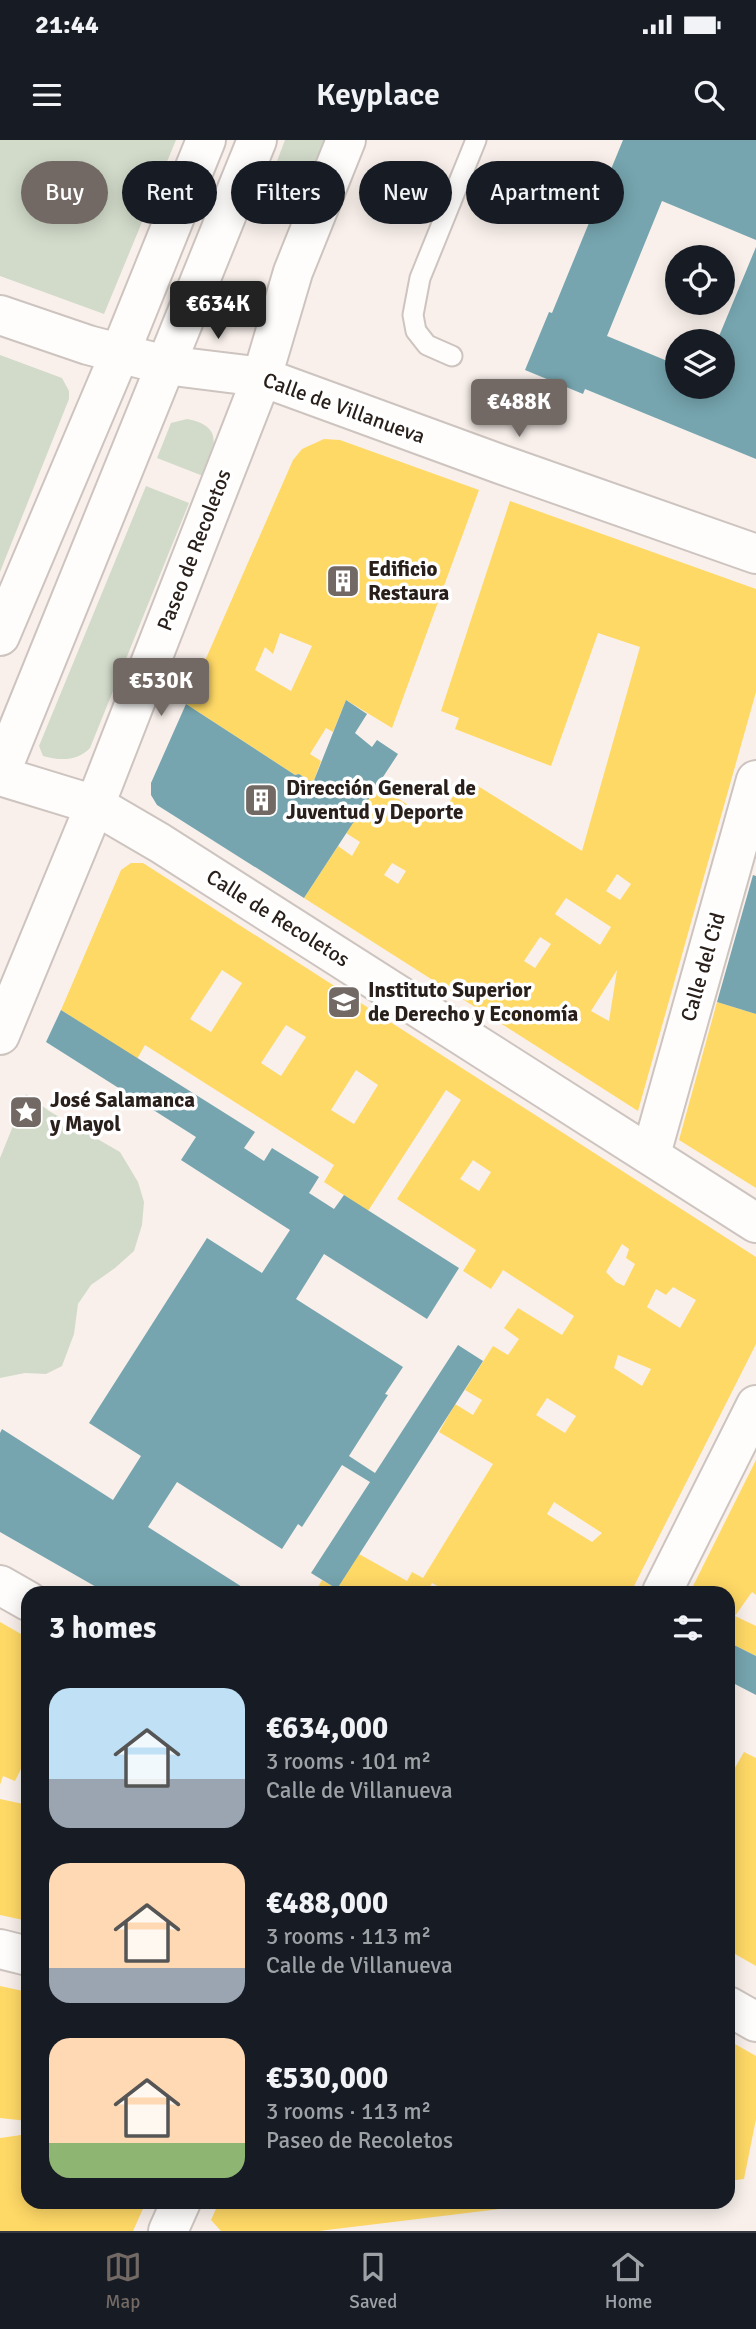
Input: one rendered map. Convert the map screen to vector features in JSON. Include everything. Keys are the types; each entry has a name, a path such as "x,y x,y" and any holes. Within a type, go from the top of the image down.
{"main road":[{"path":"0,636 120,353 206,140"},
{"path":"0,775 257,140"},
{"name":"Paseo de Recoletos","path":"0,1035 95,805 262,377 293,272 346,140"},
{"name":"Calle de Villanueva","path":"0,315 88,345 165,365 262,377 756,554"},
{"name":"Calle de Recoletos","path":"0,775 95,805 651,1154 756,1223"},
{"name":"Calle del Cid","path":"651,1154 756,780"},
{"path":"665,1586 756,1405"},
{"path":"0,1584 21,1597"},
{"path":"0,1950 21,1954"},
{"path":"735,2010 756,2022"},
{"path":"168,2231 178,2209"}],"lane":[{"path":"452,356 428,345 416,331 413,314 420,278 476,140"}],"green space":[{"path":"0,140 176,140 167,161 122,161 122,224 141,224 104,314 0,276"},
{"path":"285,140 329,140 320,161 277,161"},
{"path":"0,355 62,378 69,391 69,399 0,572"},
{"path":"187,419 208,427 214,440 203,476 157,458 171,423"},
{"path":"146,486 189,503 90,748 68,759 43,756 39,746"},
{"path":"26,1094 49,1111 120,1152 138,1182 144,1202 142,1225 134,1251 91,1285 78,1304 74,1334 62,1366 46,1374 25,1373 0,1378 0,1158"}],"building: Homes":[{"name":"Edificio Restaura","path":"324,439 340,440 479,490 392,728 346,700 333,732 326,728 310,754 321,761 313,783 299,774 295,775 186,704 293,460 302,449","holes":["280,633 312,646 291,691 255,670 265,647 273,654"]},
{"path":"510,501 756,589 756,692 638,1111 304,898 338,846 352,856 360,842 346,833 375,788 383,789 435,824 465,778 582,851 640,647 598,633 551,766 455,729 459,718 441,711","holes":["392,863 406,871 398,884 384,875","617,874 631,884 620,900 606,891","566,898 611,927 600,945 555,914","540,937 551,944 535,968 524,961","617,970 609,1021 591,1011"]},
{"path":"131,863 143,863 756,1257 756,1344 634,1586 437,1586 432,1583 430,1586 339,1586 359,1554 407,1581 412,1572 423,1578 493,1464 439,1432 455,1404 473,1415 482,1400 465,1390 493,1346 508,1355 519,1339 504,1328 518,1308 562,1335 574,1316 503,1270 491,1289 463,1271 476,1250 397,1199 461,1100 446,1090 368,1211 324,1182 334,1165 145,1045 137,1059 61,1010 121,870","holes":["222,970 242,983 211,1032 190,1019","286,1025 306,1037 281,1076 261,1063","356,1070 378,1085 354,1124 331,1110","473,1160 491,1172 479,1191 460,1179","622,1244 629,1249 626,1258 635,1264 624,1286 606,1272","673,1287 696,1300 680,1328 647,1307 656,1289 666,1295","618,1355 651,1369 642,1386 614,1368","547,1398 576,1416 565,1433 536,1415","554,1502 602,1533 592,1542 547,1514"]},
{"path":"717,1002 756,1014 756,1188 679,1140"},
{"path":"756,1460 756,1595 752,1592 735,1616 735,1586 693,1586"},
{"path":"322,1580 332,1586 318,1586"},
{"path":"735,1616 756,1626 756,1656 735,1646"},
{"path":"0,1622 21,1634 21,1769 15,1781 3,1776 0,1785"},
{"path":"744,1752 756,1758 756,1966 735,1954 735,1768"},
{"path":"0,1799 21,1804 21,1920 0,1915"},
{"path":"0,1986 21,1990 21,2120 0,2118"},
{"path":"735,2044 756,2056 756,2119 744,2179 735,2180"},
{"path":"21,2135 21,2209 143,2209 133,2231 0,2231 0,2138"},
{"path":"216,2209 500,2209 319,2231 221,2231 211,2220"}],"building: Public":[{"path":"623,140 756,140 756,240 662,201 607,336 665,360 665,399 735,399 735,329 722,329 728,315 735,315 735,298 756,247 756,459 585,389 583,394 525,370 589,224 624,224 624,161 614,161"},
{"name":"Dirección General de Juventud y Deporte","path":"346,700 367,714 355,733 372,747 377,740 398,754 304,898 157,805 151,795 151,783 186,704 295,775 299,774 313,783"},
{"path":"753,875 756,876 756,1014 717,1002"},
{"path":"61,1010 255,1132 244,1148 264,1161 272,1148 319,1177 309,1193 334,1209 344,1195 459,1268 427,1319 324,1254 296,1299 403,1367 349,1456 375,1473 458,1345 483,1361 339,1586 332,1586 311,1573 370,1482 342,1465 302,1527 298,1524 282,1549 177,1482 148,1527 241,1586 94,1586 0,1532 2,1429 113,1500 141,1456 89,1423 207,1238 262,1273 290,1230 181,1160 196,1137 46,1042"},
{"path":"735,1646 756,1656 756,1695 735,1684"}],"place":[{"name":"Edificio Restaura","path":"343,581"},
{"name":"Dirección General de Juventud y Deporte","path":"261,800"},
{"name":"Instituto Superior de Derecho y Economía","path":"344,1002"},
{"name":"José Salamanca y Mayol","path":"26,1112"}]}
